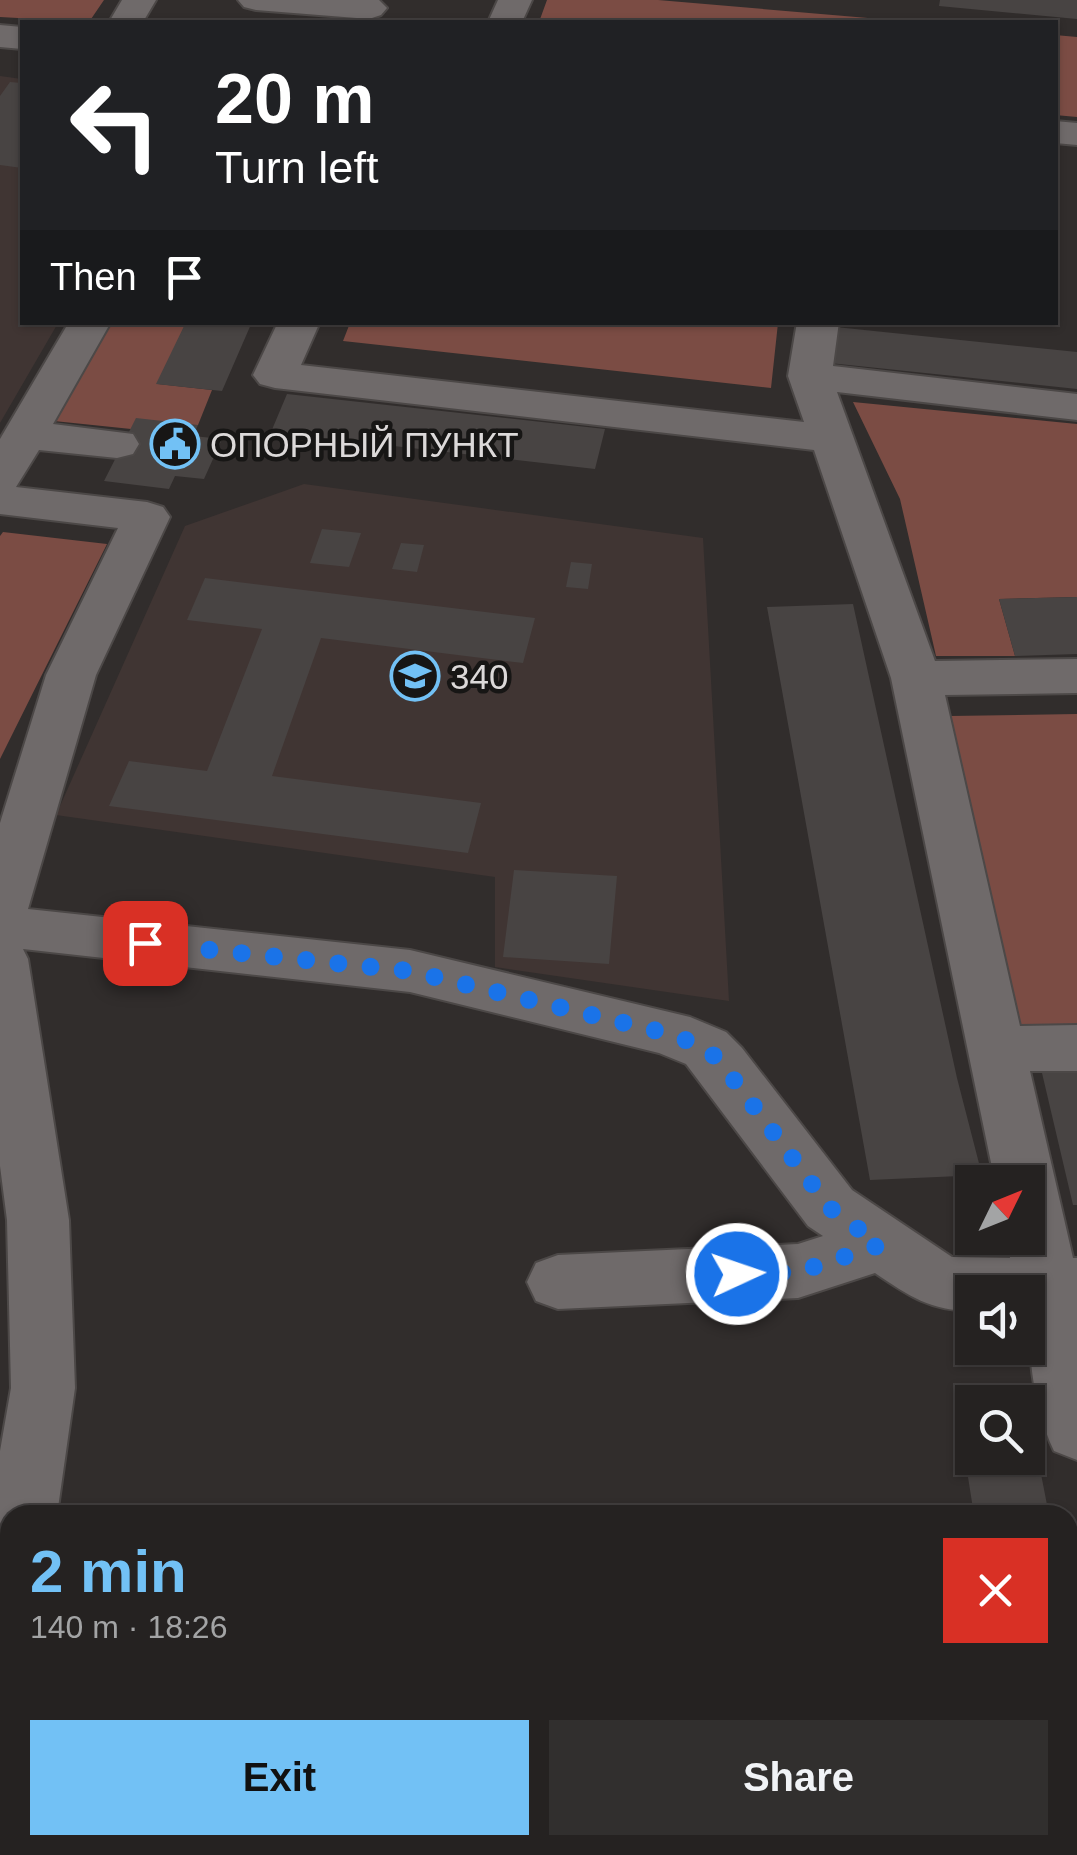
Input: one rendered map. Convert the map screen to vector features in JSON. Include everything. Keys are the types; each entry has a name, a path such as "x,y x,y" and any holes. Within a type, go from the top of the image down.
{"street":[{"path":"256,0 370,8"},
{"path":"0,478 88,325"},
{"path":"298,325 275,375 832,439"},
{"path":"818,325 810,376 916,678 1021,1165"},
{"path":"810,376 1077,407"},
{"path":"25,435 118,444"},
{"path":"0,500 147,517 71,674 0,910"},
{"path":"916,678 1077,676"},
{"path":"0,922 32,931 410,971 670,1034 706,1048 722,1064 830,1208 880,1245 942,1284 1063,1286"},
{"path":"0,959 19,1215 44,1388 25,1505"},
{"path":"994,1049 1077,1048"},
{"path":"1045,1238 1063,1286 1077,1430"},
{"path":"558,1282 798,1272 880,1245"}],"shaded area":[{"path":"0,0 104,0 90,20 0,17"},
{"path":"547,0 658,0 892,20 540,20"},
{"path":"1058,35 1077,37 1077,117 1058,115"},
{"path":"0,76 20,79 20,325 57,325 0,423"},
{"path":"108,325 185,325 158,384 212,390 198,425 131,429 54,421"},
{"path":"349,325 778,325 771,388 343,341"},
{"path":"853,402 1077,424 1077,597 999,599 1015,656 936,656 900,499"},
{"name":"340","path":"304,484 703,538 729,1001 495,967 495,877 56,815 185,526"},
{"path":"3,532 107,544 0,759 0,536"},
{"path":"1077,714 1077,1032 1019,1033 950,716"}],"building":[{"path":"940,0 1077,0 1077,19 939,6"},
{"path":"10,82 20,83 20,168 0,165 0,96"},
{"path":"185,325 251,325 222,391 156,384"},
{"path":"826,326 1077,352 1077,389 820,362"},
{"path":"287,394 605,429 595,469 271,432"},
{"path":"136,418 198,425 193,436 222,439 204,479 175,476 169,489 104,481"},
{"path":"322,529 361,533 349,567 310,563"},
{"path":"401,543 424,545 417,572 392,569"},
{"path":"571,562 592,564 588,589 566,587"},
{"path":"205,578 535,618 523,663 321,638 272,776 481,803 468,853 109,806 129,761 207,771 262,629 187,620"},
{"path":"1077,597 1077,654 1015,656 999,599"},
{"path":"853,604 979,1165 955,1165 955,1176 870,1180 767,607"},
{"path":"514,870 617,876 609,964 503,957"},
{"path":"1077,1072 1077,1205 1073,1205 1042,1073"},
{"path":"968,1475 1041,1475 1047,1505 972,1505"}],"place":[{"name":"ОПОРНЫЙ ПУНКТ","path":"175,444"},
{"name":"340","path":"415,676"}],"route":[{"path":"145,943 410,971 670,1034 706,1048 830,1208 880,1245 798,1272 737,1274"}]}
